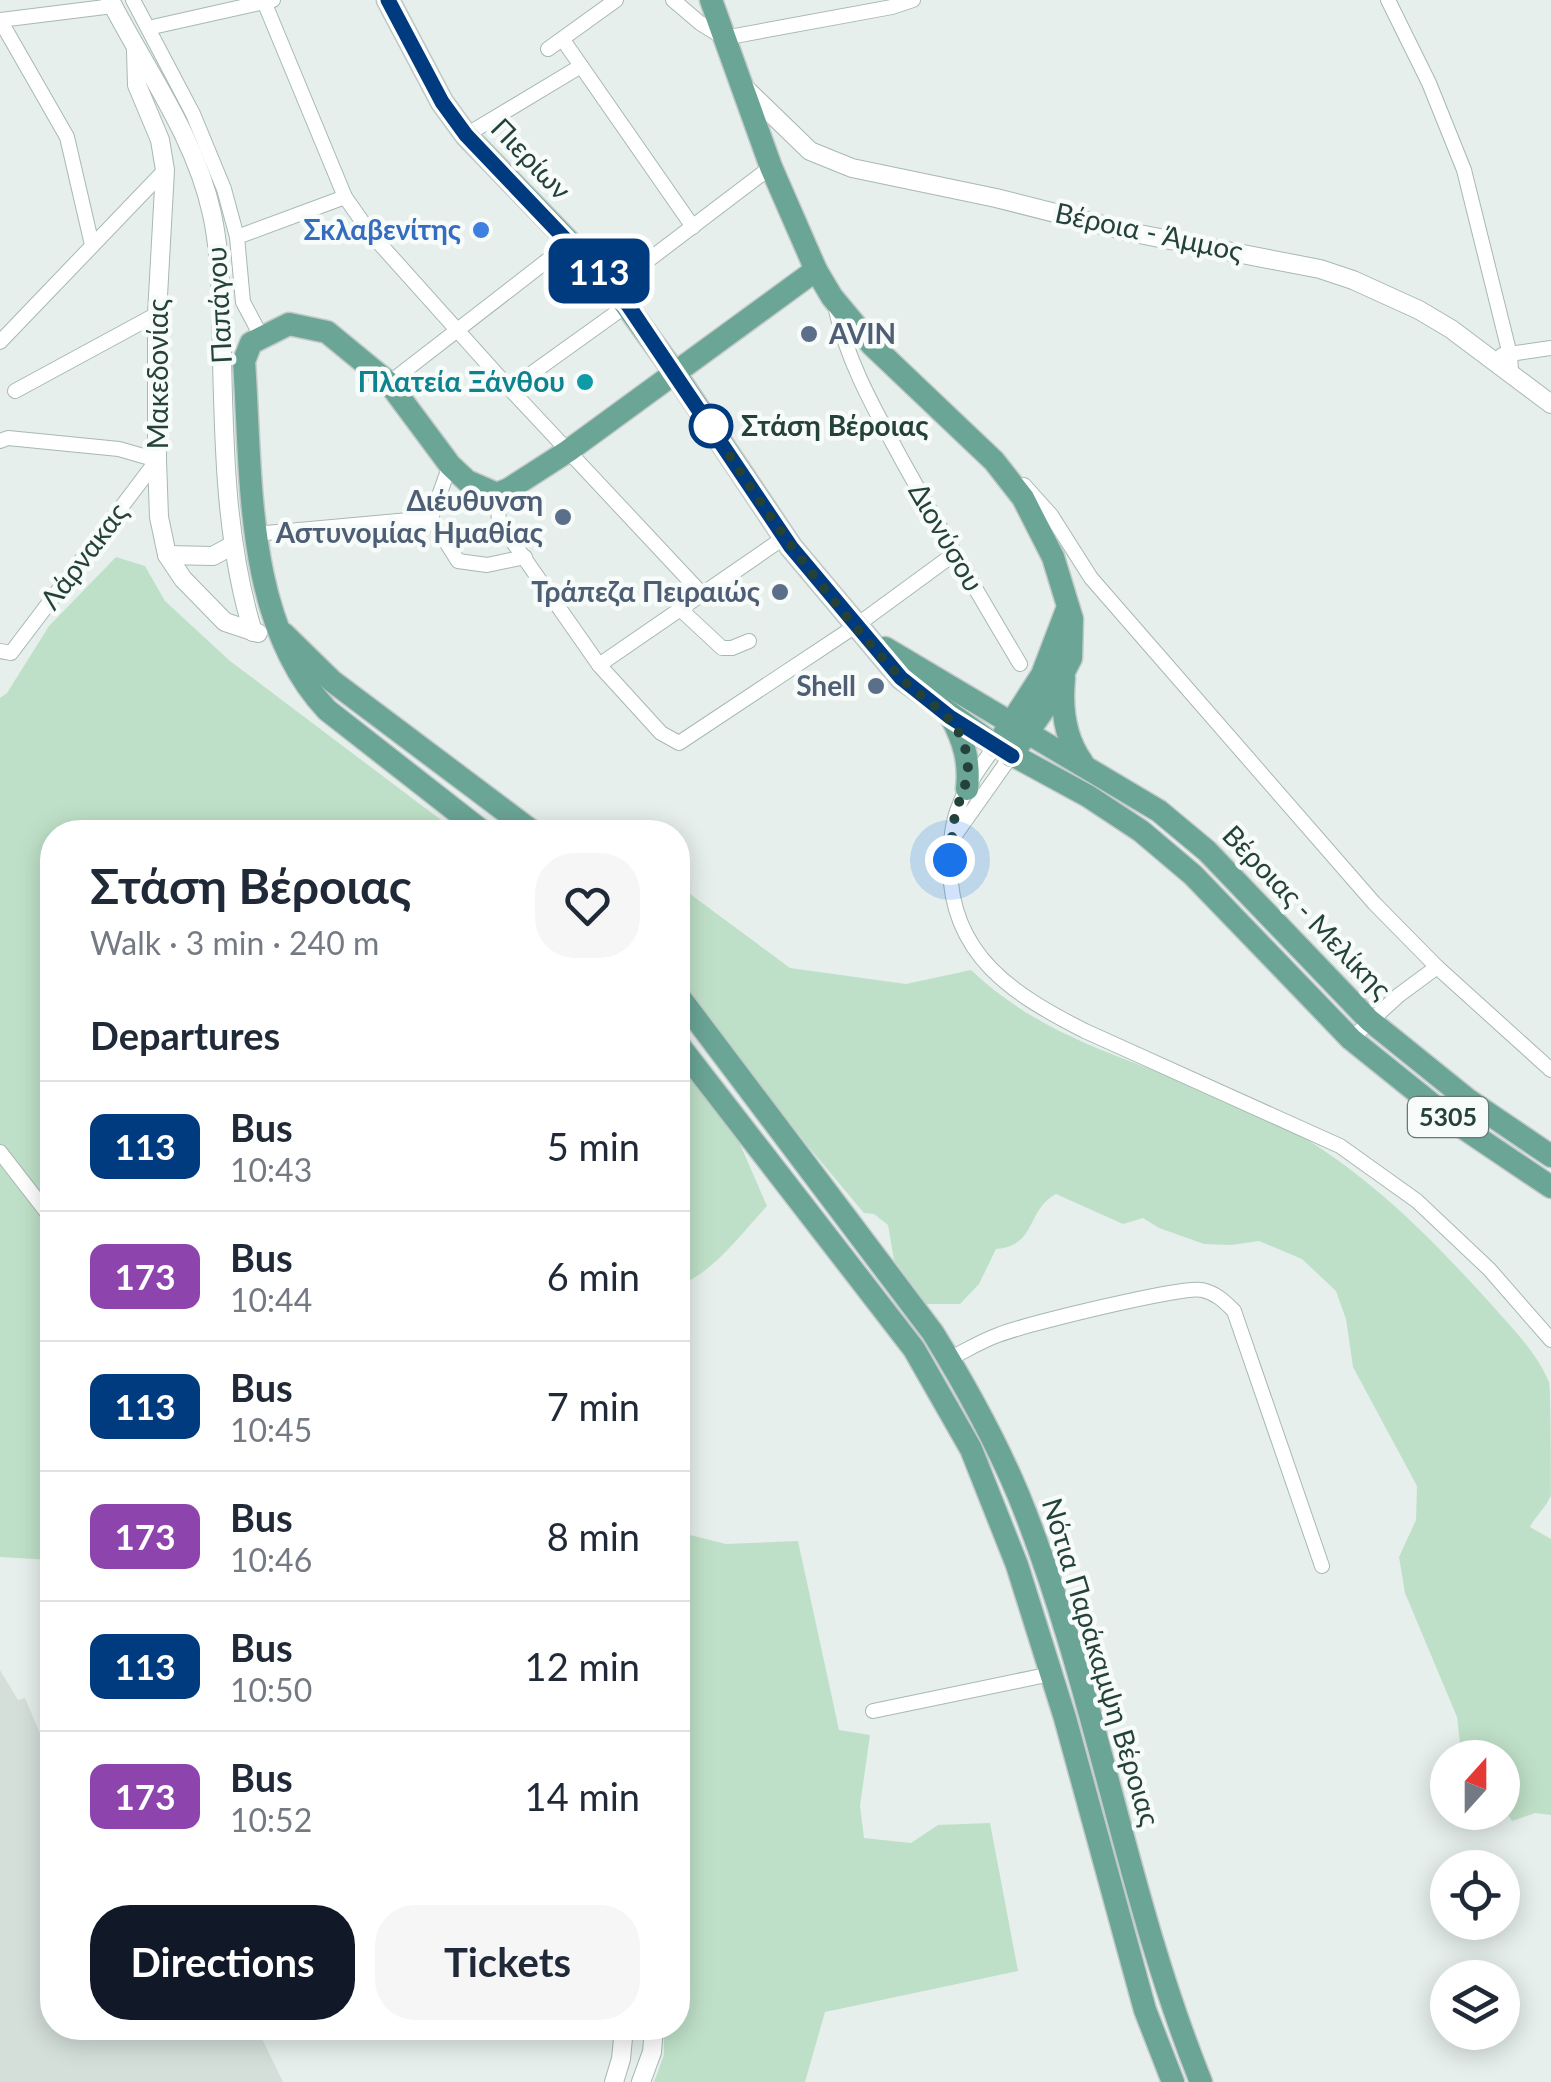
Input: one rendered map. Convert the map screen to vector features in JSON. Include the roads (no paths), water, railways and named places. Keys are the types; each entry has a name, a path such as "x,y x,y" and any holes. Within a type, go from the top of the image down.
{"main road":[{"name":"Πιερίων","path":"388,0 442,102 466,135 620,296 784,538 901,678 950,717 1003,751"},
{"path":"711,0 771,167 816,270 832,297 872,345 994,461 1038,523 1068,604 1074,638 1071,658 1053,676 1003,751"},
{"path":"468,820 328,710 308,689 291,660 266,590 255,534 244,361 251,344 290,324 316,328 340,342 390,384 450,465 467,480 496,494 568,451 816,270"},
{"name":"Πιερίων","path":"861,630 1018,729"},
{"path":"282,631 332,680 517,820"},
{"path":"968,697 990,702 1010,700 1053,676"},
{"path":"1053,676 1062,698 1067,732 1084,765"},
{"path":"950,717 965,749 967,789"},
{"name":"Βέροιας - Μελίκης","path":"1018,729 1159,811 1207,851 1370,1020 1468,1099 1551,1156"},
{"name":"Βέροιας - Μελίκης","path":"1003,751 1116,813 1168,852 1351,1038 1453,1121 1551,1186"},
{"name":"Νότια Παράκαμψη Βέροιας","path":"690,1012 969,1390 1019,1496 1081,1679 1170,2006 1201,2082"},
{"name":"Νότια Παράκαμψη Βέροιας","path":"690,1060 914,1349 948,1405 992,1494 1051,1674 1145,2010 1173,2082"}],"street":[{"name":"Παπάγου","path":"133,0 193,114 224,189 237,237 243,302 261,336"},
{"path":"548,49 616,0"},
{"path":"673,0 700,24 724,38 913,0"},
{"path":"1388,0 1430,83 1464,170 1510,363 1551,348"},
{"path":"148,28 261,2 345,197 371,234 510,390 702,594"},
{"name":"Παπάγου","path":"111,3 199,167 212,214 220,271 233,545 253,632"},
{"path":"92,245 67,136 0,20 111,3"},
{"path":"563,40 693,227"},
{"name":"Μακεδονίας","path":"136,50 136,85 160,140 165,170 157,314 157,460 159,517 167,556"},
{"path":"466,135 582,66"},
{"name":"Βέροια - Άμμος","path":"741,84 810,151 830,161 1134,232 1320,269 1353,280 1419,310 1486,354 1510,363 1551,404"},
{"path":"510,390 693,227 771,167"},
{"path":"0,342 165,170"},
{"path":"237,237 345,197"},
{"path":"390,384 570,242"},
{"name":"Διονύσου","path":"832,297 850,358 954,554 1020,664"},
{"path":"15,391 157,314"},
{"path":"0,441 8,438 119,449 157,460"},
{"name":"Λάρνακας","path":"6,652 157,460"},
{"path":"994,461 1028,489 1051,515 1091,578 1374,903 1437,968 1551,1070"},
{"path":"431,518 450,465"},
{"path":"496,494 499,522 599,665 661,733 679,743 861,630 954,554"},
{"path":"255,534 431,518"},
{"path":"431,518 458,561 487,565 526,557"},
{"path":"599,665 784,538"},
{"path":"167,556 213,556 233,545"},
{"path":"167,556 225,622 253,632 282,631"},
{"path":"679,608 722,648 749,641"},
{"path":"1003,751 967,789 954,818 950,893 958,918 980,958 1005,983 1046,1011 1340,1146 1417,1200 1488,1269 1551,1340"},
{"path":"952,839 1003,751"},
{"path":"1351,1038 1437,968"},
{"path":"0,1152 40,1204"},
{"path":"950,1360 994,1336 1020,1328 1173,1292 1202,1290 1220,1297 1234,1311 1322,1566"},
{"path":"872,1711 1051,1674"},
{"path":"614,2082 623,2040"},
{"path":"641,2082 653,2040"}],"place":[{"name":"Σκλαβενίτης","path":"481,230"},
{"name":"AVIN","path":"809,334"},
{"name":"Πλατεία Ξάνθου","path":"585,382"},
{"name":"Στάση Βέροιας","path":"711,426"},
{"name":"Διέυθυνση Αστυνομίας Ημαθίας","path":"563,517"},
{"name":"Τράπεζα Πειραιώς","path":"780,592"},
{"name":"Shell","path":"876,686"}]}
